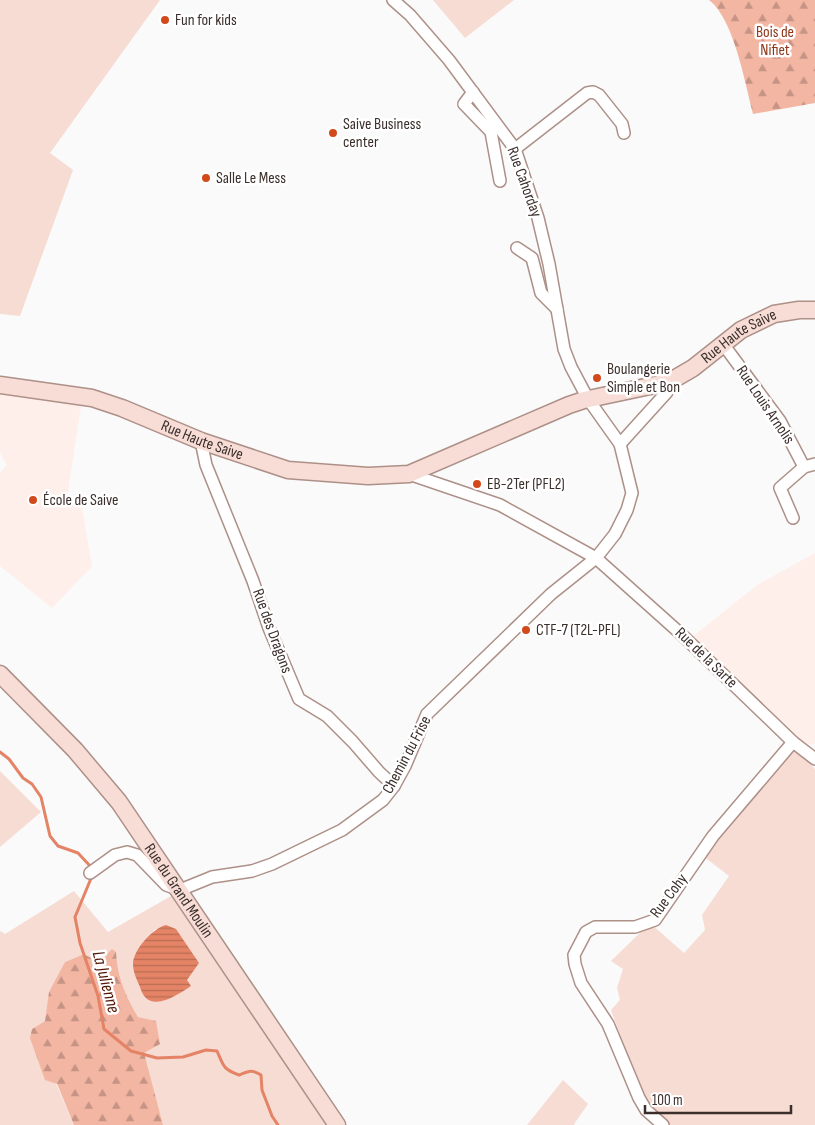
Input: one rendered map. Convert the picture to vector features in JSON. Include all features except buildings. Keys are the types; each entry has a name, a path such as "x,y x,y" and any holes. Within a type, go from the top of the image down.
{"street":[{"name":"Rue Cahorday","path":"393,0 410,15 449,60 515,149 538,218 549,264 564,349 588,399"},
{"path":"473,92 464,104 491,132 500,181"},
{"path":"515,149 587,93 593,92 599,95 622,124 624,133"},
{"path":"517,248 532,258 541,293 557,309"},
{"name":"Rue Haute Saive","path":"0,385 92,398 122,408 201,441 288,470 368,476 409,474 569,404 669,382 693,368 741,330 774,314 799,310 815,310"},
{"name":"Rue Louis Arnolis","path":"723,344 780,421 810,466 780,488 793,518"},
{"name":"Rue Haute Saive","path":"620,444 666,392 669,382"},
{"path":"588,399 620,444 632,493 627,510 615,534 596,558"},
{"name":"Rue des Dragons","path":"201,441 206,465 253,581 269,628 299,699 327,716 394,786"},
{"name":"Rue Haute Saive","path":"409,474 500,505 596,558"},
{"name":"Chemin du Frise","path":"180,890 212,877 252,871 272,864 342,830 384,800 394,786 427,714 551,594 596,558"},
{"name":"Rue de la Sarte","path":"596,558 681,634 792,742 812,752"},
{"name":"Rue du Grand Moulin","path":"0,674 92,769 119,802 337,1125"},
{"name":"Rue Cohy","path":"663,1125 646,1110 639,1098 608,1024 581,983 574,955 586,932 595,926 636,927 654,920 713,836 792,742"},
{"path":"93,871 115,855 127,852 137,855 166,886 180,890"}],"shaded area":[{"path":"0,0 160,0 50,153 73,170 20,316 0,314"},
{"path":"433,0 514,0 465,38"},
{"name":"École de Saive","path":"0,393 81,406 67,498 64,503 82,508 92,566 52,608 0,566 0,473 7,465 0,452"},
{"path":"815,553 815,744 803,745 692,637 757,585"},
{"path":"796,752 803,756 815,769 815,1125 668,1125 649,1108 643,1097 611,1010 620,1000 617,988 623,969 611,961 650,923 684,953 705,930 702,915 729,876 703,856 790,753"},
{"path":"0,771 41,812 0,847"},
{"path":"74,891 108,932 171,896 328,1125 163,1125 143,1053 156,1022 138,1017 123,986 118,970 116,952 106,974 100,980 93,969 91,958 84,954 65,962 45,1021 32,1029 74,1125 0,1125 0,931 4,933 0,928 5,934","holes":["155,929 188,948 194,956 187,980 164,1000 153,1001 145,997 134,959"]},
{"path":"166,925 176,929 199,963 187,980 191,986 168,999 156,1002 150,1001 145,997 135,976 134,958 145,940 155,930"},
{"path":"563,1080 588,1104 575,1125 527,1125"}],"green space":[{"name":"Bois de Nifiet","path":"709,0 815,0 815,103 753,114 732,36 718,9"},
{"path":"112,949 116,952 118,970 123,986 138,1017 156,1021 160,1044 144,1053 163,1125 74,1125 57,1084 45,1080 30,1038 32,1029 45,1021 49,992 65,962 84,954 91,958 93,969 100,980 106,974 105,961"}],"waterway":[{"name":"La Julienne","path":"0,752 9,759 23,778 32,784 41,797 50,836 58,846 78,853 91,869"},
{"name":"La Julienne","path":"92,876 75,917 80,943 98,996 104,1029 131,1051 157,1058 183,1057 206,1050 217,1051 223,1064 230,1071 239,1075 250,1071 258,1073 261,1075 262,1090 272,1116 278,1125"}],"place":[{"name":"Fun for kids","path":"165,20"},
{"name":"Saive Business center","path":"333,133"},
{"name":"Salle Le Mess","path":"206,178"},
{"name":"Boulangerie Simple et Bon","path":"597,378"},
{"name":"EB-2Ter (PFL2)","path":"477,484"},
{"name":"École de Saive","path":"33,500"},
{"name":"CTF-7 (T2L-PFL)","path":"526,630"}]}
